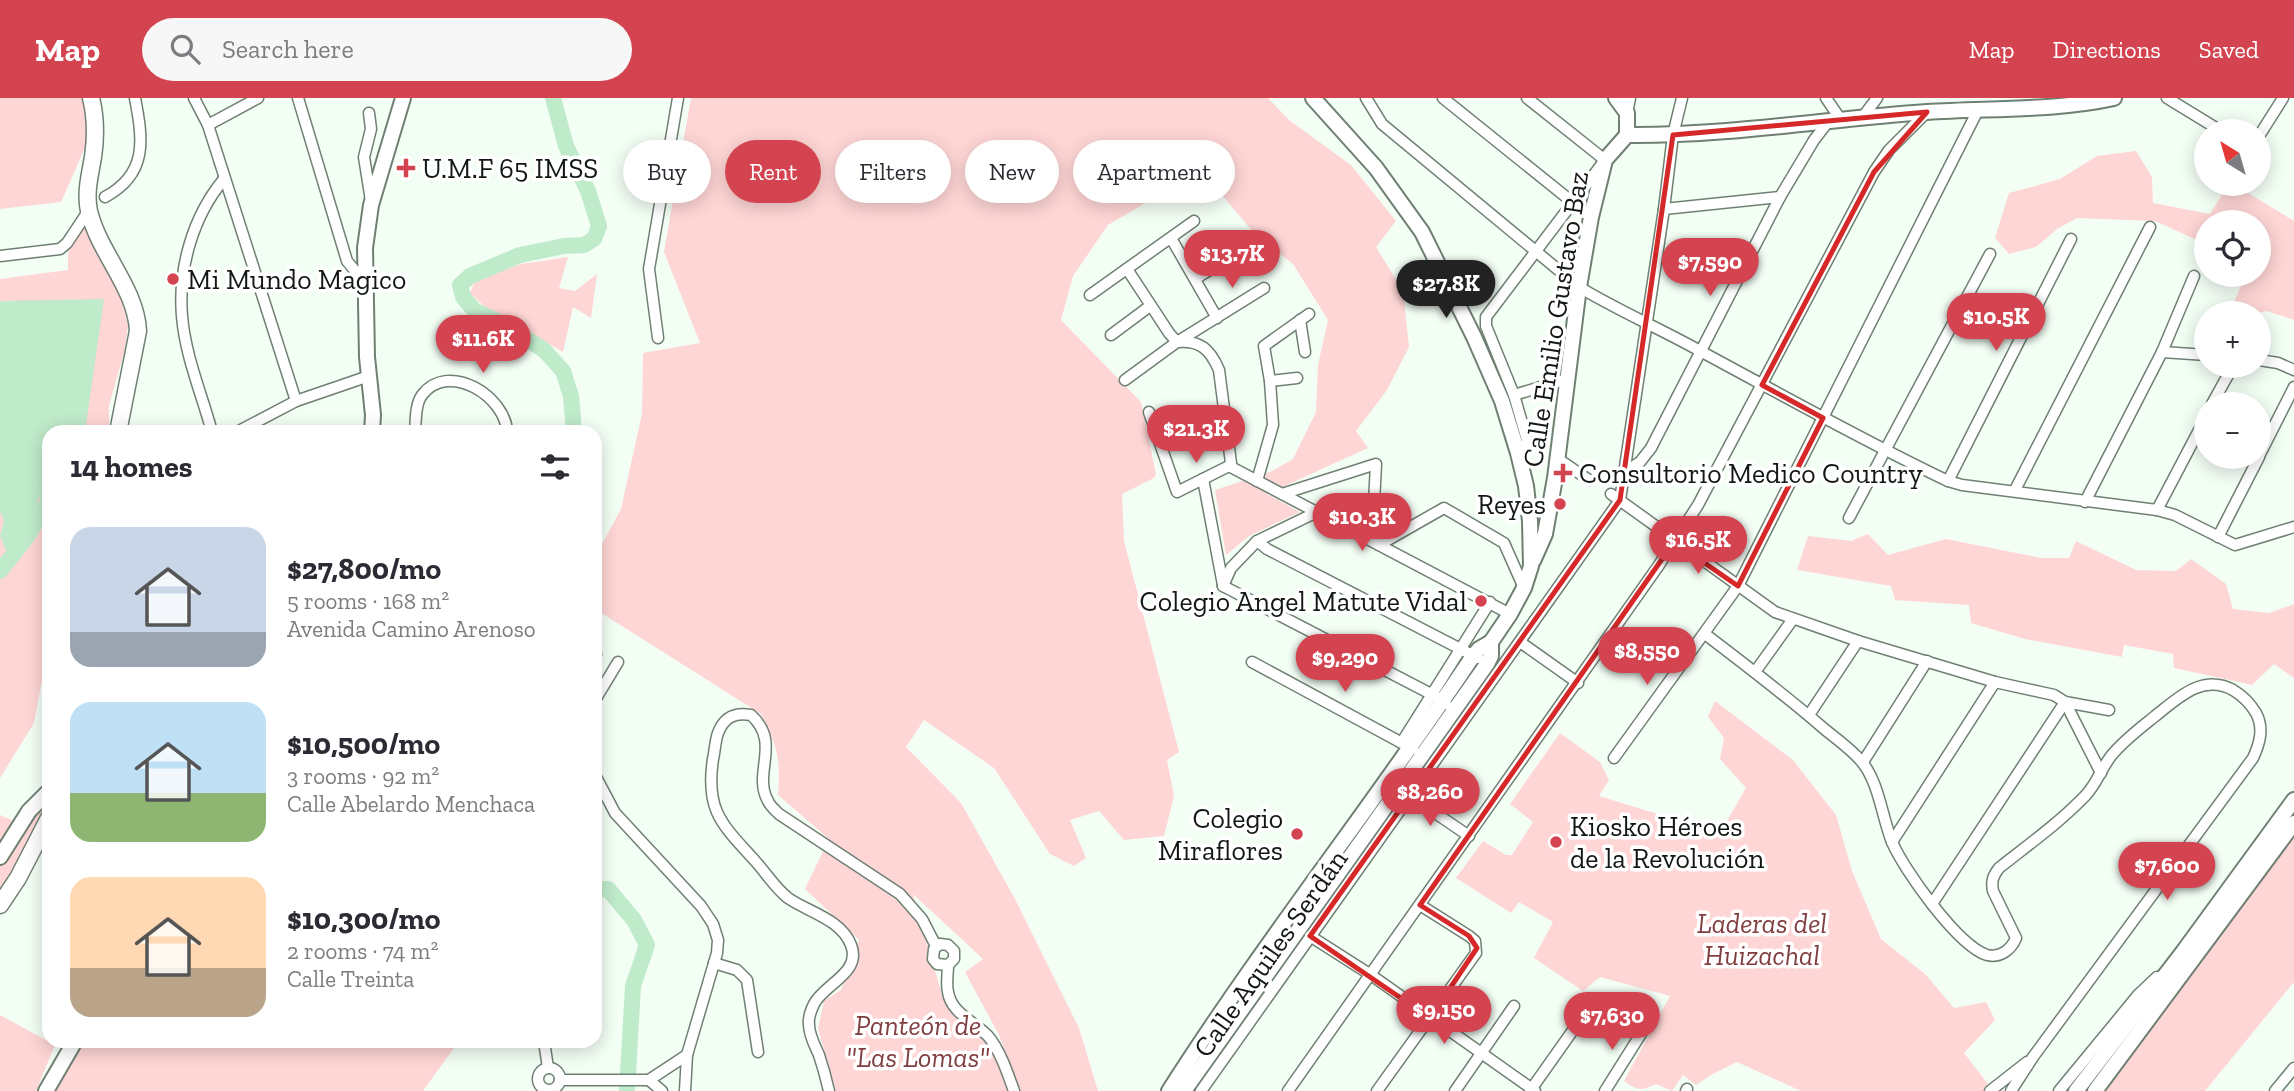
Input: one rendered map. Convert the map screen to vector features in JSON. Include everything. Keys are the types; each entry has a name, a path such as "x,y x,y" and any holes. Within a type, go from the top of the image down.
{"main road":[{"path":"91,98 95,135 88,184 89,210 101,243 131,301 138,331 119,425"},
{"path":"372,425 365,248 371,205 403,98"},
{"path":"1184,1091 1443,703 1467,653 1491,642 1510,614 1524,589 1531,566 1526,486 1518,453 1502,401 1474,337 1422,232 1376,168 1313,98"},
{"path":"1605,160 1627,135 1629,105 1616,98"},
{"path":"1627,135 1672,135 2107,99"},
{"name":"Calle Emilio Gustavo Baz","path":"1531,566 1545,534 1579,287 1591,217 1605,160"},
{"path":"1443,703 1487,664 1491,642"},
{"path":"1169,1091 1251,970 1412,748"},
{"path":"0,858 29,811 42,798"},
{"path":"2076,1091 2183,952 2294,800"},
{"path":"2095,1091 2294,823"},
{"path":"0,905 42,832"},
{"path":"46,1091 71,1048"}],"street":[{"path":"105,197 121,185 137,165 141,151 135,98"},
{"path":"194,98 208,125 296,401"},
{"path":"208,125 258,98"},
{"path":"298,98 347,261 366,284"},
{"path":"657,338 649,269 678,98"},
{"path":"1366,98 1382,124 1579,287 1823,418 1948,481 2157,510 2175,515 2235,545 2294,527"},
{"path":"1443,98 1591,217"},
{"path":"1518,453 1525,448 1527,440 1514,395 1485,322 1488,312 1605,160 1527,98"},
{"path":"1682,98 1672,135 1664,208 1625,472 1615,497 1775,612 1995,682 2054,695 2065,702 2109,710"},
{"path":"1625,472 1640,462 1651,448 1780,197 1814,140 1834,121 1826,98"},
{"path":"1862,118 1877,98"},
{"path":"2167,98 2201,119"},
{"path":"2270,119 2283,98"},
{"path":"1614,758 1738,586 1978,110"},
{"path":"1288,1091 1675,542 1698,505 1874,172 1889,150 1927,112"},
{"path":"369,113 371,129 364,157 371,205"},
{"path":"210,425 182,318 182,291 186,259 193,234 214,191 224,179"},
{"path":"1664,208 1780,197"},
{"path":"0,256 60,249 89,210"},
{"path":"1090,295 1194,222"},
{"path":"2015,490 2150,227"},
{"path":"1171,238 1217,318"},
{"path":"1948,481 2071,239"},
{"path":"1849,518 1990,254"},
{"path":"1195,279 1232,256"},
{"path":"1127,269 1177,342"},
{"path":"2085,502 2162,352 2194,276"},
{"path":"1125,380 1177,342 1264,288"},
{"path":"1111,335 1150,306"},
{"path":"1257,481 1273,425 1265,344 1305,317 1306,352"},
{"path":"1149,412 1177,492 1231,463 1219,370 1207,348 1189,341 1177,342"},
{"path":"2162,352 2194,354"},
{"path":"2271,362 2294,370"},
{"path":"250,425 296,401 369,376"},
{"path":"1269,381 1297,378"},
{"path":"1514,395 1567,379"},
{"path":"416,425 417,408 423,395 434,386 447,381 460,381 491,400 503,413 506,425"},
{"path":"2271,432 2294,387"},
{"path":"2157,510 2194,440"},
{"path":"1557,458 1589,480"},
{"path":"1282,494 1376,464 1376,543"},
{"path":"1229,466 1510,614"},
{"path":"2218,537 2252,469"},
{"path":"1203,479 1223,586"},
{"name":"Calle Aquiles Serdán","path":"1201,1091 1520,642 1615,497"},
{"path":"1376,543 1444,508 1504,543 1524,589"},
{"path":"1223,586 1231,568 1257,541 1317,512"},
{"path":"1257,541 1267,549 1487,664"},
{"path":"1223,586 1443,703 1412,748 1252,663"},
{"path":"1467,653 1490,602"},
{"path":"1755,672 1793,619"},
{"path":"1704,634 1809,715 1863,762 1872,780 1892,842 1904,865 1948,922 1980,952 1991,956 1999,955 2013,946 2016,938 1993,891 1991,882 1994,874 2087,794 2109,758 2122,743 2184,693 2198,687 2214,684 2227,687 2241,694 2257,715 2260,743 2253,758 2033,1057 2011,1091"},
{"path":"1809,715 1858,640"},
{"path":"1520,642 1577,683"},
{"path":"1863,762 1927,661"},
{"path":"602,688 618,662"},
{"path":"1892,842 1995,682"},
{"path":"2065,702 2101,773"},
{"path":"1932,904 2065,702"},
{"path":"829,1091 826,1074 808,1024 817,998 847,972 853,947 845,933 829,921 786,897 719,817 711,800 717,735 722,724 735,713 751,715 763,730 766,741 764,790 768,803 779,814 900,894 922,919 936,946"},
{"path":"602,788 615,813 701,906 713,924 718,940 714,963 687,1055 685,1091"},
{"path":"1409,795 1468,836"},
{"path":"1377,1091 1476,953 1475,941 1420,905"},
{"path":"1310,936 1371,975 1532,1090 1595,999"},
{"path":"948,965 937,964 933,959 932,952 936,946 944,943 952,947 954,959 948,965 947,993 952,1004 989,1038 1014,1091"},
{"path":"2059,1091 2138,995 2183,952"},
{"path":"714,963 737,970 747,980 758,1052"},
{"path":"1455,1091 1514,1006"},
{"path":"1605,1091 1644,1029"},
{"path":"545,1048 548,1068"},
{"path":"548,1068 539,1074 536,1088 553,1090 564,1080 646,1080 687,1055"},
{"path":"1990,1091 2033,1057"},
{"path":"548,1068 564,1080"},
{"path":"2276,1091 2294,1068"},
{"path":"646,1080 662,1091"}],"highlighted area":[{"path":"1927,112 1874,172 1762,385 1823,418 1738,586 1674,542 1420,905 1469,936 1477,948 1430,1018 1310,936 1620,500 1673,135"}],"green space":[{"path":"0,98 88,98 92,132 61,202 0,209"},
{"name":"Panteón de \"Las Lomas\"","path":"691,98 1268,98 1289,120 1351,165 1396,221 1376,247 1403,291 1409,347 1387,390 1356,431 1368,448 1267,494 1300,512 1249,536 1226,555 1215,490 1272,471 1293,459 1316,412 1318,365 1328,320 1293,264 1255,234 1229,203 1235,203 1235,140 1073,140 1073,203 1146,203 1108,225 1073,276 1061,320 1141,402 1156,474 1154,478 1122,494 1124,541 1179,752 1167,760 1174,796 1164,836 1124,840 1099,811 1070,820 1086,858 1074,866 1050,854 994,768 924,720 906,747 961,803 1014,897 1079,1028 1098,1091 1020,1091 999,1035 965,972 983,959 913,894 943,998 955,1015 987,1040 1010,1091 836,1091 818,1029 824,1001 841,990 859,940 805,889 829,839 778,795 777,753 761,714 602,613 602,544 621,509 642,414 643,353 700,343 664,252 673,203 711,203 711,140 684,140"},
{"path":"2136,151 2152,177 2153,203 2194,211 2194,239 2155,221 2077,218 2057,229 2036,247 2009,254 1995,238 2009,193 2060,179 2097,156"},
{"path":"2221,196 2253,196 2294,221 2294,320 2271,312 2271,301 2235,301 2240,287 2271,287 2271,210 2213,210"},
{"path":"86,222 120,294 128,325 125,349 109,406 109,425 42,425 42,680 34,723 0,778 0,279 68,270 68,248"},
{"path":"568,257 559,288 575,291 597,274 591,318 573,307 563,352 486,308 470,293 475,281 521,264"},
{"path":"1868,534 1888,555 1946,539 2041,558 2069,558 2076,541 2136,570 2176,571 2191,559 2226,584 2233,609 2269,613 2294,604 2294,678 2274,664 2252,685 2174,668 2173,654 2124,645 2122,657 2025,639 1971,623 1969,605 1895,600 1891,586 1797,570 1808,536 1851,541"},
{"name":"Laderas del Huizachal","path":"1715,701 1793,760 1836,815 1852,871 1881,939 1925,974 1954,1008 1986,1002 1995,1020 1964,1053 1988,1084 1983,1091 1801,1091 1737,1062 1696,1085 1683,1075 1672,1091 1656,1084 1643,1089 1636,1088 1624,1081 1670,996 1600,977 1583,991 1534,958 1553,922 1519,902 1511,913 1456,878 1483,841 1506,855 1512,855 1533,822 1510,804 1560,733 1600,762 1609,780 1599,796 1720,833 1746,788 1720,759 1724,738 1708,717"},
{"path":"42,806 42,823 0,897 0,815 25,826"},
{"path":"2294,823 2294,982 2205,1091 2095,1091"},
{"path":"0,1015 42,1038 42,1048 54,1048 36,1091 0,1091"},
{"path":"71,1048 454,1048 423,1091 46,1091"}],"shaded area":[{"path":"104,299 86,425 42,425 42,491 30,521 7,553 0,536 4,521 0,512 0,301"}],"waterway":[{"path":"553,98 566,146 588,191 599,226 594,239 584,245 520,255 470,276 460,285 463,297 474,310 507,326 544,350 563,371 571,396 573,425"},
{"path":"0,571 27,537 42,512"},
{"path":"602,889 608,889 634,920 647,945 633,986 627,1091"}],"place":[{"name":"U.M.F 65 IMSS","path":"406,168"},
{"name":"Mi Mundo Magico","path":"173,279"},
{"name":"Consultorio Medico Country","path":"1563,473"},
{"name":"Reyes","path":"1560,504"},
{"name":"Colegio Angel Matute Vidal","path":"1481,601"},
{"name":"Colegio Miraflores","path":"1297,834"},
{"name":"Kiosko Héroes de la Revolución","path":"1556,842"}]}
